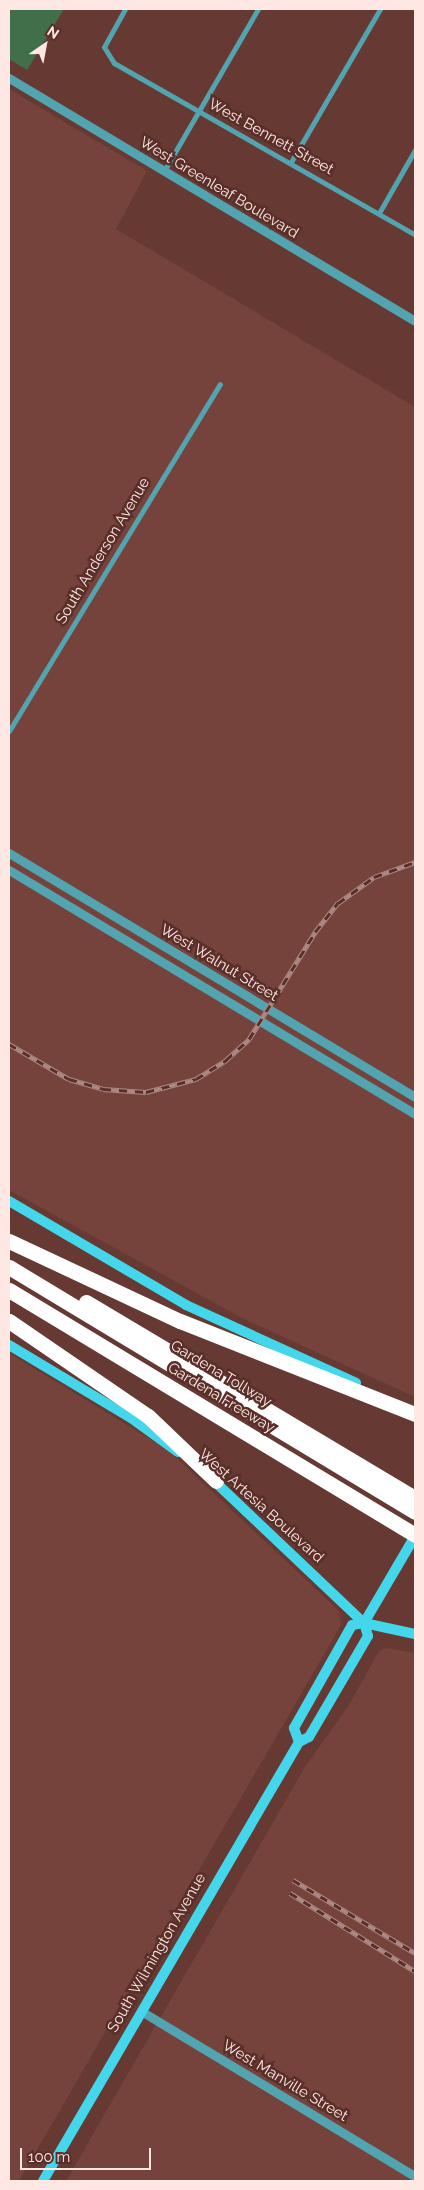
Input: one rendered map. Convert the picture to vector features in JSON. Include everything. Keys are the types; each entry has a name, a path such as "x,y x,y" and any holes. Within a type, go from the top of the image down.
{"highway":[{"path":"9,1242 180,1321 415,1413"},
{"name":"Gardena Freeway","path":"9,1257 415,1498"},
{"name":"Gardena Tollway","path":"9,1267 415,1512"},
{"name":"Gardena Tollway","path":"9,1277 415,1520"},
{"name":"Gardena Freeway","path":"9,1290 415,1535"},
{"path":"9,1321 148,1416 216,1481"}],"main road":[{"path":"9,1201 186,1305 415,1413"},
{"name":"West Artesia Boulevard","path":"9,1345 131,1418 216,1481 364,1623"},
{"name":"South Wilmington Avenue","path":"43,2181 299,1742 310,1737 368,1636 364,1623 415,1535"},
{"path":"364,1623 415,1634"},
{"name":"South Wilmington Avenue","path":"299,1742 294,1728 352,1625 364,1623"}],"street":[{"name":"West Bennett Street","path":"125,9 104,47 114,62 292,162 415,235"},
{"path":"164,171 258,9"},
{"path":"292,162 380,9"},
{"name":"West Greenleaf Boulevard","path":"9,78 415,321"},
{"path":"379,213 415,150"},
{"name":"South Anderson Avenue","path":"9,731 220,384"},
{"name":"West Walnut Street","path":"9,852 415,1096"},
{"name":"West Walnut Street","path":"9,870 415,1114"},
{"name":"West Manville Street","path":"141,2011 415,2176"}],"shaded area":[{"path":"9,89 147,171 116,229 415,407 415,1397 242,1318 9,1190"},
{"path":"9,1353 168,1450 339,1611 341,1625 19,2181 9,2181"},
{"path":"386,1648 415,1653 415,2181 66,2181 305,1767 349,1705 379,1651"}],"green space":[{"path":"9,9 64,9 27,70 9,59"}],"railway":[{"path":"9,1044 69,1079 103,1089 146,1092 196,1079 226,1060 249,1039 315,932 338,903 374,877 415,862"},
{"path":"293,1880 415,1953"},
{"path":"290,1893 415,1971"}]}
